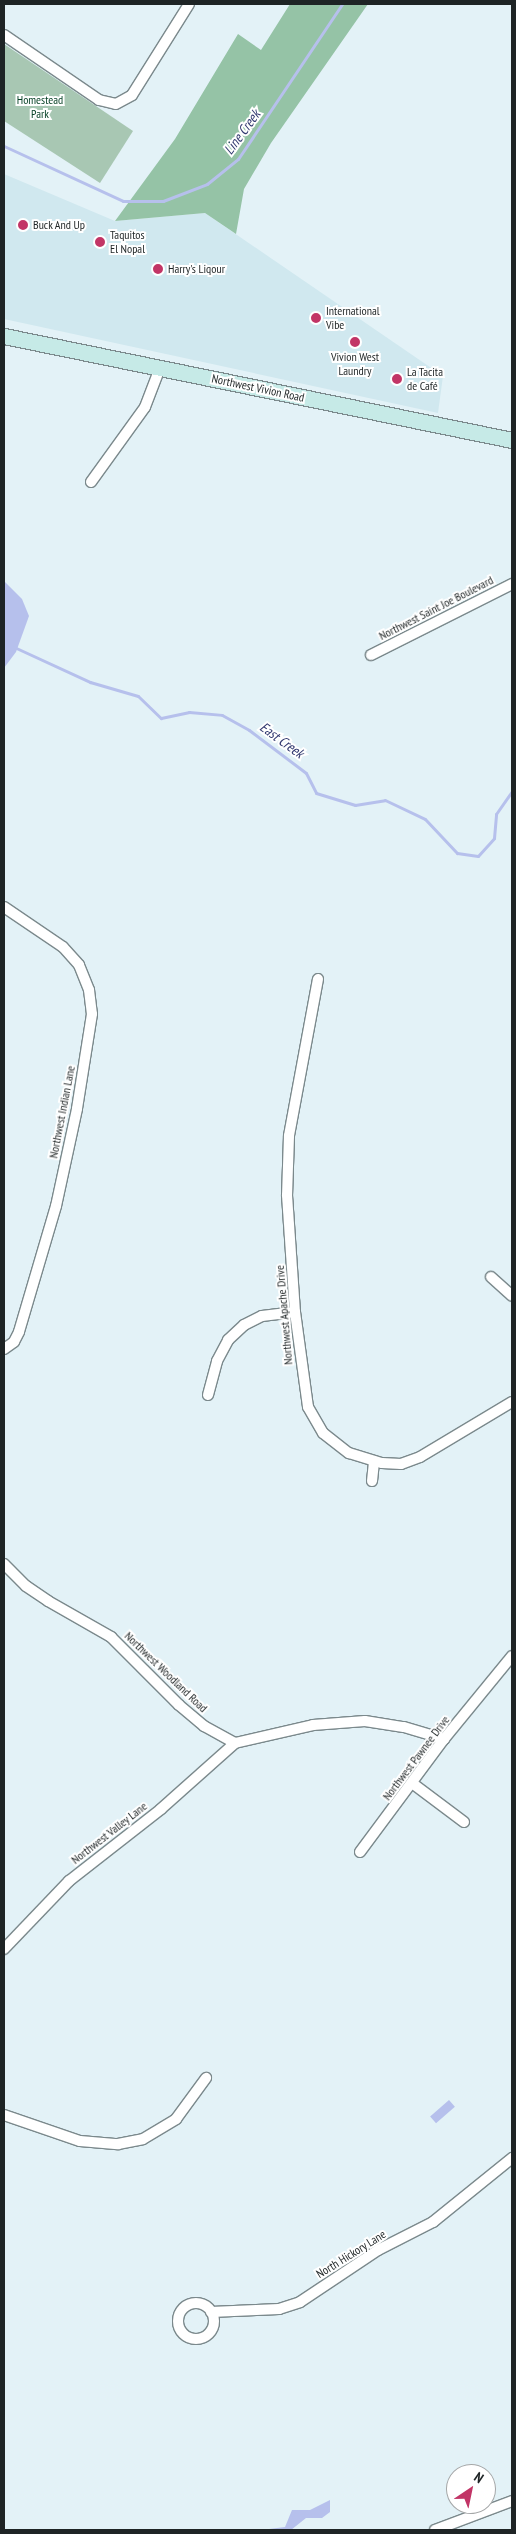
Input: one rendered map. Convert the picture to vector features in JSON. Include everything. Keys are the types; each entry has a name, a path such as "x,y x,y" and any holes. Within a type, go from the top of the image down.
{"main road":[{"name":"Northwest Vivion Road","path":"4,336 512,440"}],"street":[{"path":"4,35 99,100 116,104 132,95 189,4"},
{"path":"91,482 145,407 160,368"},
{"name":"Northwest Saint Joe Boulevard","path":"371,654 512,584"},
{"name":"Northwest Indian Lane","path":"4,907 63,947 79,965 89,990 92,1014 77,1109 56,1206 19,1332 14,1342 4,1349"},
{"name":"Northwest Apache Drive","path":"318,979 289,1136 287,1195 294,1312 308,1406 323,1433 348,1453 374,1461 401,1464 420,1457 512,1402"},
{"path":"491,1277 512,1296"},
{"path":"208,1395 217,1361 228,1340 244,1325 262,1316 294,1312"},
{"path":"372,1480 374,1461"},
{"name":"Northwest Woodland Road","path":"4,1564 41,1596 111,1637 179,1705 204,1726 235,1742"},
{"name":"Northwest Pawnee Drive","path":"360,1852 444,1739 512,1656"},
{"path":"235,1742 313,1725 365,1721 404,1727 444,1739"},
{"name":"Northwest Valley Lane","path":"4,1949 69,1881 160,1809 235,1742"},
{"path":"412,1783 464,1822"},
{"path":"4,2115 80,2140 118,2144 143,2139 176,2119 206,2078"},
{"name":"North Hickory Lane","path":"211,2312 279,2309 300,2302 371,2254 433,2222 512,2158"},
{"path":"435,2530 512,2501"}],"shaded area":[{"path":"4,174 115,221 205,213 443,376 438,413 4,319"}],"green space":[{"path":"290,4 368,4 271,143 244,189 236,234 205,213 115,221 175,139 238,34 261,50"},
{"name":"Homestead Park","path":"4,44 133,131 100,183 4,121"}],"water":[{"path":"4,581 22,599 29,616 16,652 4,668"},
{"path":"449,2100 455,2107 436,2123 430,2116"},
{"path":"330,2500 330,2512 322,2518 306,2518 291,2530 261,2530 285,2527 292,2510 310,2510"}],"waterway":[{"name":"Line Creek","path":"4,146 123,201 163,201 207,184 238,159 342,4"},
{"name":"East Creek","path":"14,647 90,682 138,696 161,718 189,712 222,715 249,730 306,773 316,793 355,805 385,800 425,819 457,853 478,856 494,838 496,814 512,791"}],"place":[{"name":"Buck And Up","path":"23,225"},
{"name":"Taquitos El Nopal","path":"100,242"},
{"name":"Harry's Liqour","path":"158,269"},
{"name":"International Vibe","path":"316,318"},
{"name":"Vivion West Laundry","path":"355,342"},
{"name":"La Tacita de Café","path":"397,379"}]}
